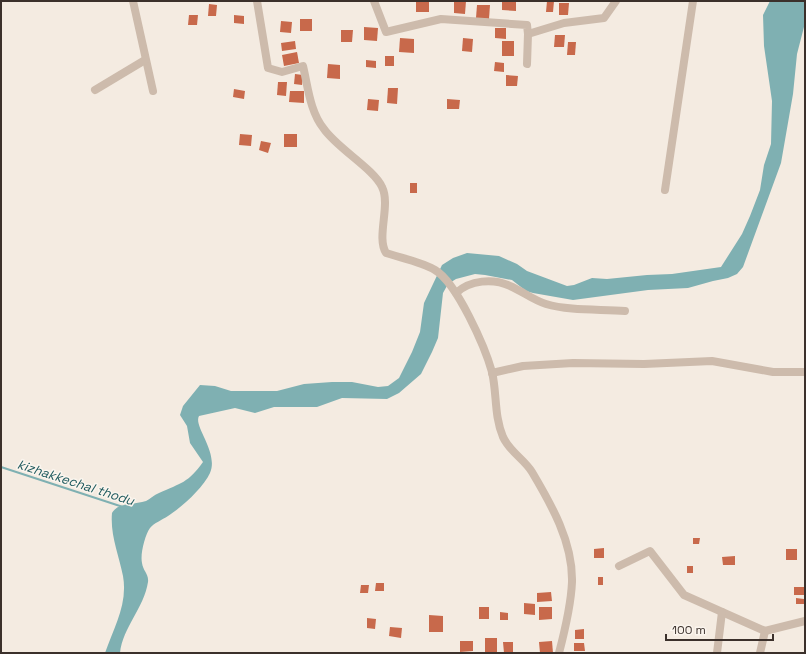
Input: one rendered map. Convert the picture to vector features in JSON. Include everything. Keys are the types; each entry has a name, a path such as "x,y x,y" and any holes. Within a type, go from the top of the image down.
{"street":[{"path":"133,1 153,91"},
{"path":"257,1 268,68 282,72 303,66 315,115 324,130 348,154 376,178 383,188 384,216 382,247 386,253 436,270 454,290 462,302 483,346 492,373 496,408 503,436 509,448 527,464 553,509 564,538 572,580 570,603 559,653"},
{"path":"374,1 386,32 441,19 527,25 528,34 526,64"},
{"path":"528,34 564,23 604,18 616,1"},
{"path":"665,190 693,1"},
{"path":"95,90 145,60"},
{"path":"454,290 472,282 498,282 511,286 523,294 545,304 625,311"},
{"path":"492,373 523,366 574,363 644,364 705,362 735,365 773,372 805,372"},
{"path":"619,566 650,551 684,595 765,631 805,621"},
{"path":"717,653 722,612"},
{"path":"760,653 765,631"}],"water":[{"path":"770,1 805,1 805,23 797,54 793,94 781,163 743,267 737,274 728,278 688,288 648,290 573,300 533,293 526,291 512,280 485,275 475,274 456,279 448,284 443,293 438,338 421,374 399,393 387,399 342,398 317,407 274,407 255,413 235,408 199,416 199,426 209,448 211,457 212,465 210,473 192,497 148,531 143,545 142,555 143,566 148,579 146,591 125,635 120,653 105,653 122,606 124,596 123,576 112,529 112,513 115,509 122,505 146,501 157,494 184,482 203,462 190,443 187,426 180,415 183,406 200,385 215,386 231,391 277,391 304,384 332,382 352,382 378,387 388,386 399,378 412,352 420,332 424,303 442,265 453,258 467,253 499,256 517,264 527,271 567,286 592,278 607,279 672,274 721,267 742,234 750,216 760,190 764,165 771,144 772,101 764,46 763,15"}],"building":[{"path":"416,1 429,1 429,12 416,12"},
{"path":"454,1 466,1 465,14 454,13"},
{"path":"502,1 516,1 516,11 502,10"},
{"path":"547,1 554,1 553,12 546,12"},
{"path":"559,3 569,3 568,15 559,15"},
{"path":"209,4 217,5 216,16 208,16"},
{"path":"477,5 490,5 489,19 476,18"},
{"path":"189,15 198,15 197,25 188,25"},
{"path":"234,15 244,16 244,24 234,23"},
{"path":"300,19 312,19 312,31 300,31"},
{"path":"281,21 292,22 291,33 280,32"},
{"path":"364,27 378,28 377,41 364,40"},
{"path":"495,28 506,28 506,39 495,38"},
{"path":"341,30 353,30 352,42 341,42"},
{"path":"555,35 565,35 564,47 554,47"},
{"path":"400,38 414,39 414,53 399,52"},
{"path":"463,38 473,39 472,52 462,51"},
{"path":"295,41 296,49 282,51 281,43"},
{"path":"502,41 514,41 514,56 502,56"},
{"path":"568,42 576,42 575,55 567,55"},
{"path":"297,52 299,63 284,66 282,55"},
{"path":"385,56 394,56 394,66 385,66"},
{"path":"366,60 376,61 376,68 366,67"},
{"path":"495,62 504,63 504,72 494,71"},
{"path":"328,64 340,65 340,79 327,78"},
{"path":"295,74 303,75 302,85 294,84"},
{"path":"506,75 518,76 517,86 506,86"},
{"path":"278,82 287,82 286,96 277,95"},
{"path":"388,88 398,88 397,104 387,103"},
{"path":"234,89 245,91 244,99 233,97"},
{"path":"290,91 304,91 304,103 289,102"},
{"path":"368,99 379,100 378,111 367,110"},
{"path":"447,99 460,100 459,109 447,109"},
{"path":"240,134 252,135 251,146 239,145"},
{"path":"284,134 297,134 297,147 284,147"},
{"path":"261,141 271,143 268,153 259,150"},
{"path":"410,183 417,183 417,193 410,193"},
{"path":"693,538 700,538 699,544 693,544"},
{"path":"604,548 604,558 594,558 594,549"},
{"path":"786,549 797,549 797,560 786,560"},
{"path":"735,556 735,565 723,565 722,557"},
{"path":"687,566 693,566 693,573 687,573"},
{"path":"598,577 603,577 603,585 598,585"},
{"path":"376,583 384,583 384,591 375,591"},
{"path":"361,585 369,585 368,593 360,593"},
{"path":"794,587 804,587 804,595 794,595"},
{"path":"551,592 552,601 537,602 537,593"},
{"path":"796,598 804,599 804,604 796,604"},
{"path":"524,603 535,604 535,615 524,614"},
{"path":"479,607 489,607 489,619 479,619"},
{"path":"539,607 552,607 552,619 539,620"},
{"path":"500,612 508,613 508,620 500,620"},
{"path":"429,615 443,616 443,632 429,632"},
{"path":"367,618 376,619 375,629 367,628"},
{"path":"390,627 402,628 401,638 389,636"},
{"path":"584,629 584,639 575,639 575,630"},
{"path":"485,638 497,638 497,652 485,652"},
{"path":"460,641 473,641 473,651 460,652"},
{"path":"552,641 553,653 540,653 539,642"},
{"path":"503,642 513,642 513,653 504,653"},
{"path":"574,643 584,643 585,651 574,651"}],"waterway":[{"name":"kizhakkechal thodu","path":"1,467 123,507"}]}
